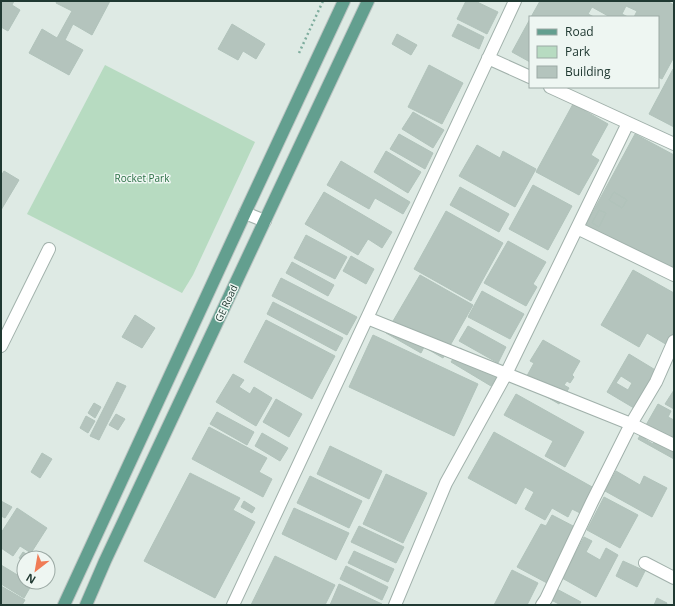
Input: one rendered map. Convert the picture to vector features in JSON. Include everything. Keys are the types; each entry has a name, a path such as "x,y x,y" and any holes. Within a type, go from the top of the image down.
{"main road":[{"name":"GE Road","path":"64,605 344,1"},
{"name":"GE Road","path":"86,605 115,540 368,1"}],"street":[{"path":"233,605 515,1"},
{"path":"488,58 529,77"},
{"path":"552,88 674,144"},
{"path":"395,605 446,483 506,374 628,123"},
{"path":"245,213 265,221"},
{"path":"577,228 674,275"},
{"path":"1,346 49,249"},
{"path":"367,318 630,424 674,445"},
{"path":"542,605 630,424 656,382 674,341"},
{"path":"645,563 674,578"}],"green space":[{"name":"Rocket Park","path":"105,65 255,142 193,275 182,293 27,214"}],"building":[{"path":"1,1 14,1 12,5 20,10 8,31 1,27"},
{"path":"57,1 110,1 92,35 73,24 65,40 83,50 69,75 29,53 42,29 57,38 72,11 56,3"},
{"path":"466,1 475,1 498,12 487,34 457,19"},
{"path":"540,1 667,1 674,5 674,57 662,79 659,78 659,16 634,16 637,11 626,6 622,14 626,16 608,16 592,7 588,14 592,16 532,16"},
{"path":"529,21 529,61 512,52"},
{"path":"232,24 265,44 256,59 243,51 238,60 218,49"},
{"path":"458,24 484,37 479,49 452,36"},
{"path":"397,34 417,45 411,55 392,44"},
{"path":"429,65 463,83 442,124 408,107"},
{"path":"674,69 674,127 649,114"},
{"path":"573,104 608,124 591,155 599,160 579,195 536,172"},
{"path":"413,112 444,130 433,148 402,129"},
{"path":"399,134 433,153 425,169 390,149"},
{"path":"635,134 674,155 674,282 582,232","holes":["614,192 627,200 622,208 609,200","599,210 606,213 599,227 592,223"]},
{"path":"477,145 500,158 503,151 536,169 515,207 459,176"},
{"path":"386,151 421,172 408,193 374,172"},
{"path":"341,161 410,202 403,214 375,198 369,209 327,185"},
{"path":"4,171 19,180 1,210 1,176"},
{"path":"533,185 572,206 548,250 509,229"},
{"path":"460,187 509,214 499,232 450,205"},
{"path":"324,192 392,232 382,248 368,239 358,255 305,224"},
{"path":"614,192 627,200 622,208 609,200"},
{"path":"599,210 606,213 599,227 592,223"},
{"path":"446,211 503,243 471,301 414,269"},
{"path":"306,235 347,257 335,279 294,258"},
{"path":"508,241 546,262 533,284 537,287 526,306 484,283"},
{"path":"351,256 374,269 366,284 343,271"},
{"path":"292,262 334,285 328,296 286,273"},
{"path":"633,270 674,293 674,349 647,333 639,347 601,325"},
{"path":"420,275 473,305 443,358 424,347 421,353 386,333"},
{"path":"281,278 357,317 347,335 272,296"},
{"path":"482,291 524,314 510,339 468,317"},
{"path":"273,302 343,338 336,351 267,314"},
{"path":"135,315 155,328 142,348 122,337"},
{"path":"266,320 335,356 312,399 244,362"},
{"path":"468,326 506,347 498,363 459,341"},
{"path":"373,335 478,384 454,436 349,387"},
{"path":"543,340 580,361 572,375 574,377 570,383 567,381 564,385 569,388 559,404 523,383 534,363 530,361"},
{"path":"460,348 500,371 491,386 451,362"},
{"path":"629,354 662,374 644,414 607,392","holes":["621,376 632,383 628,390 616,383"]},
{"path":"233,374 244,380 239,387 250,394 254,387 272,398 256,426 216,402"},
{"path":"117,382 126,386 99,440 90,436"},
{"path":"674,390 674,409 665,404"},
{"path":"516,394 584,432 565,467 545,456 553,441 504,415"},
{"path":"276,399 302,414 289,437 263,422"},
{"path":"94,403 101,407 95,418 88,413"},
{"path":"658,404 671,411 668,417 674,420 674,459 638,439","holes":["650,431 658,435 653,444 645,439"]},
{"path":"217,412 254,432 247,445 210,424"},
{"path":"116,414 125,419 118,430 109,425"},
{"path":"86,416 95,421 88,433 80,428"},
{"path":"209,427 267,458 259,472 272,479 263,497 192,459"},
{"path":"494,432 594,488 580,513 572,509 568,517 552,508 545,520 525,509 534,492 525,487 516,504 468,478"},
{"path":"262,433 288,448 280,461 255,446"},
{"path":"330,446 382,471 369,499 317,474"},
{"path":"42,453 52,459 40,478 31,472"},
{"path":"616,471 640,485 644,476 667,488 652,517 605,491"},
{"path":"190,473 240,498 233,510 255,522 215,598 144,561"},
{"path":"386,474 427,493 403,543 363,524"},
{"path":"310,476 362,501 349,528 297,503"},
{"path":"604,497 638,515 620,548 587,530"},
{"path":"1,501 12,507 5,518 1,516"},
{"path":"244,501 255,508 252,513 241,507"},
{"path":"17,508 47,528 33,550 26,550 20,546 13,556 1,548 1,533"},
{"path":"294,508 349,533 336,560 282,534"},
{"path":"552,515 577,528 547,583 517,567 541,524 546,526"},
{"path":"359,526 404,547 396,563 351,542"},
{"path":"584,537 592,541 586,552 600,560 606,548 618,555 596,597 562,578"},
{"path":"354,551 394,569 388,582 348,563"},
{"path":"275,556 335,585 325,605 251,605"},
{"path":"623,561 645,571 637,587 616,576"},
{"path":"1,565 16,574 16,590 29,590 24,598 1,584"},
{"path":"346,566 388,587 382,600 340,579"},
{"path":"512,570 538,583 527,605 494,605"},
{"path":"339,584 382,604 382,605 330,605"},
{"path":"1,586 25,600 22,605 1,605"},
{"path":"553,587 581,602 579,605 561,605 547,598"},
{"path":"657,598 667,603 666,605 654,605"}]}
